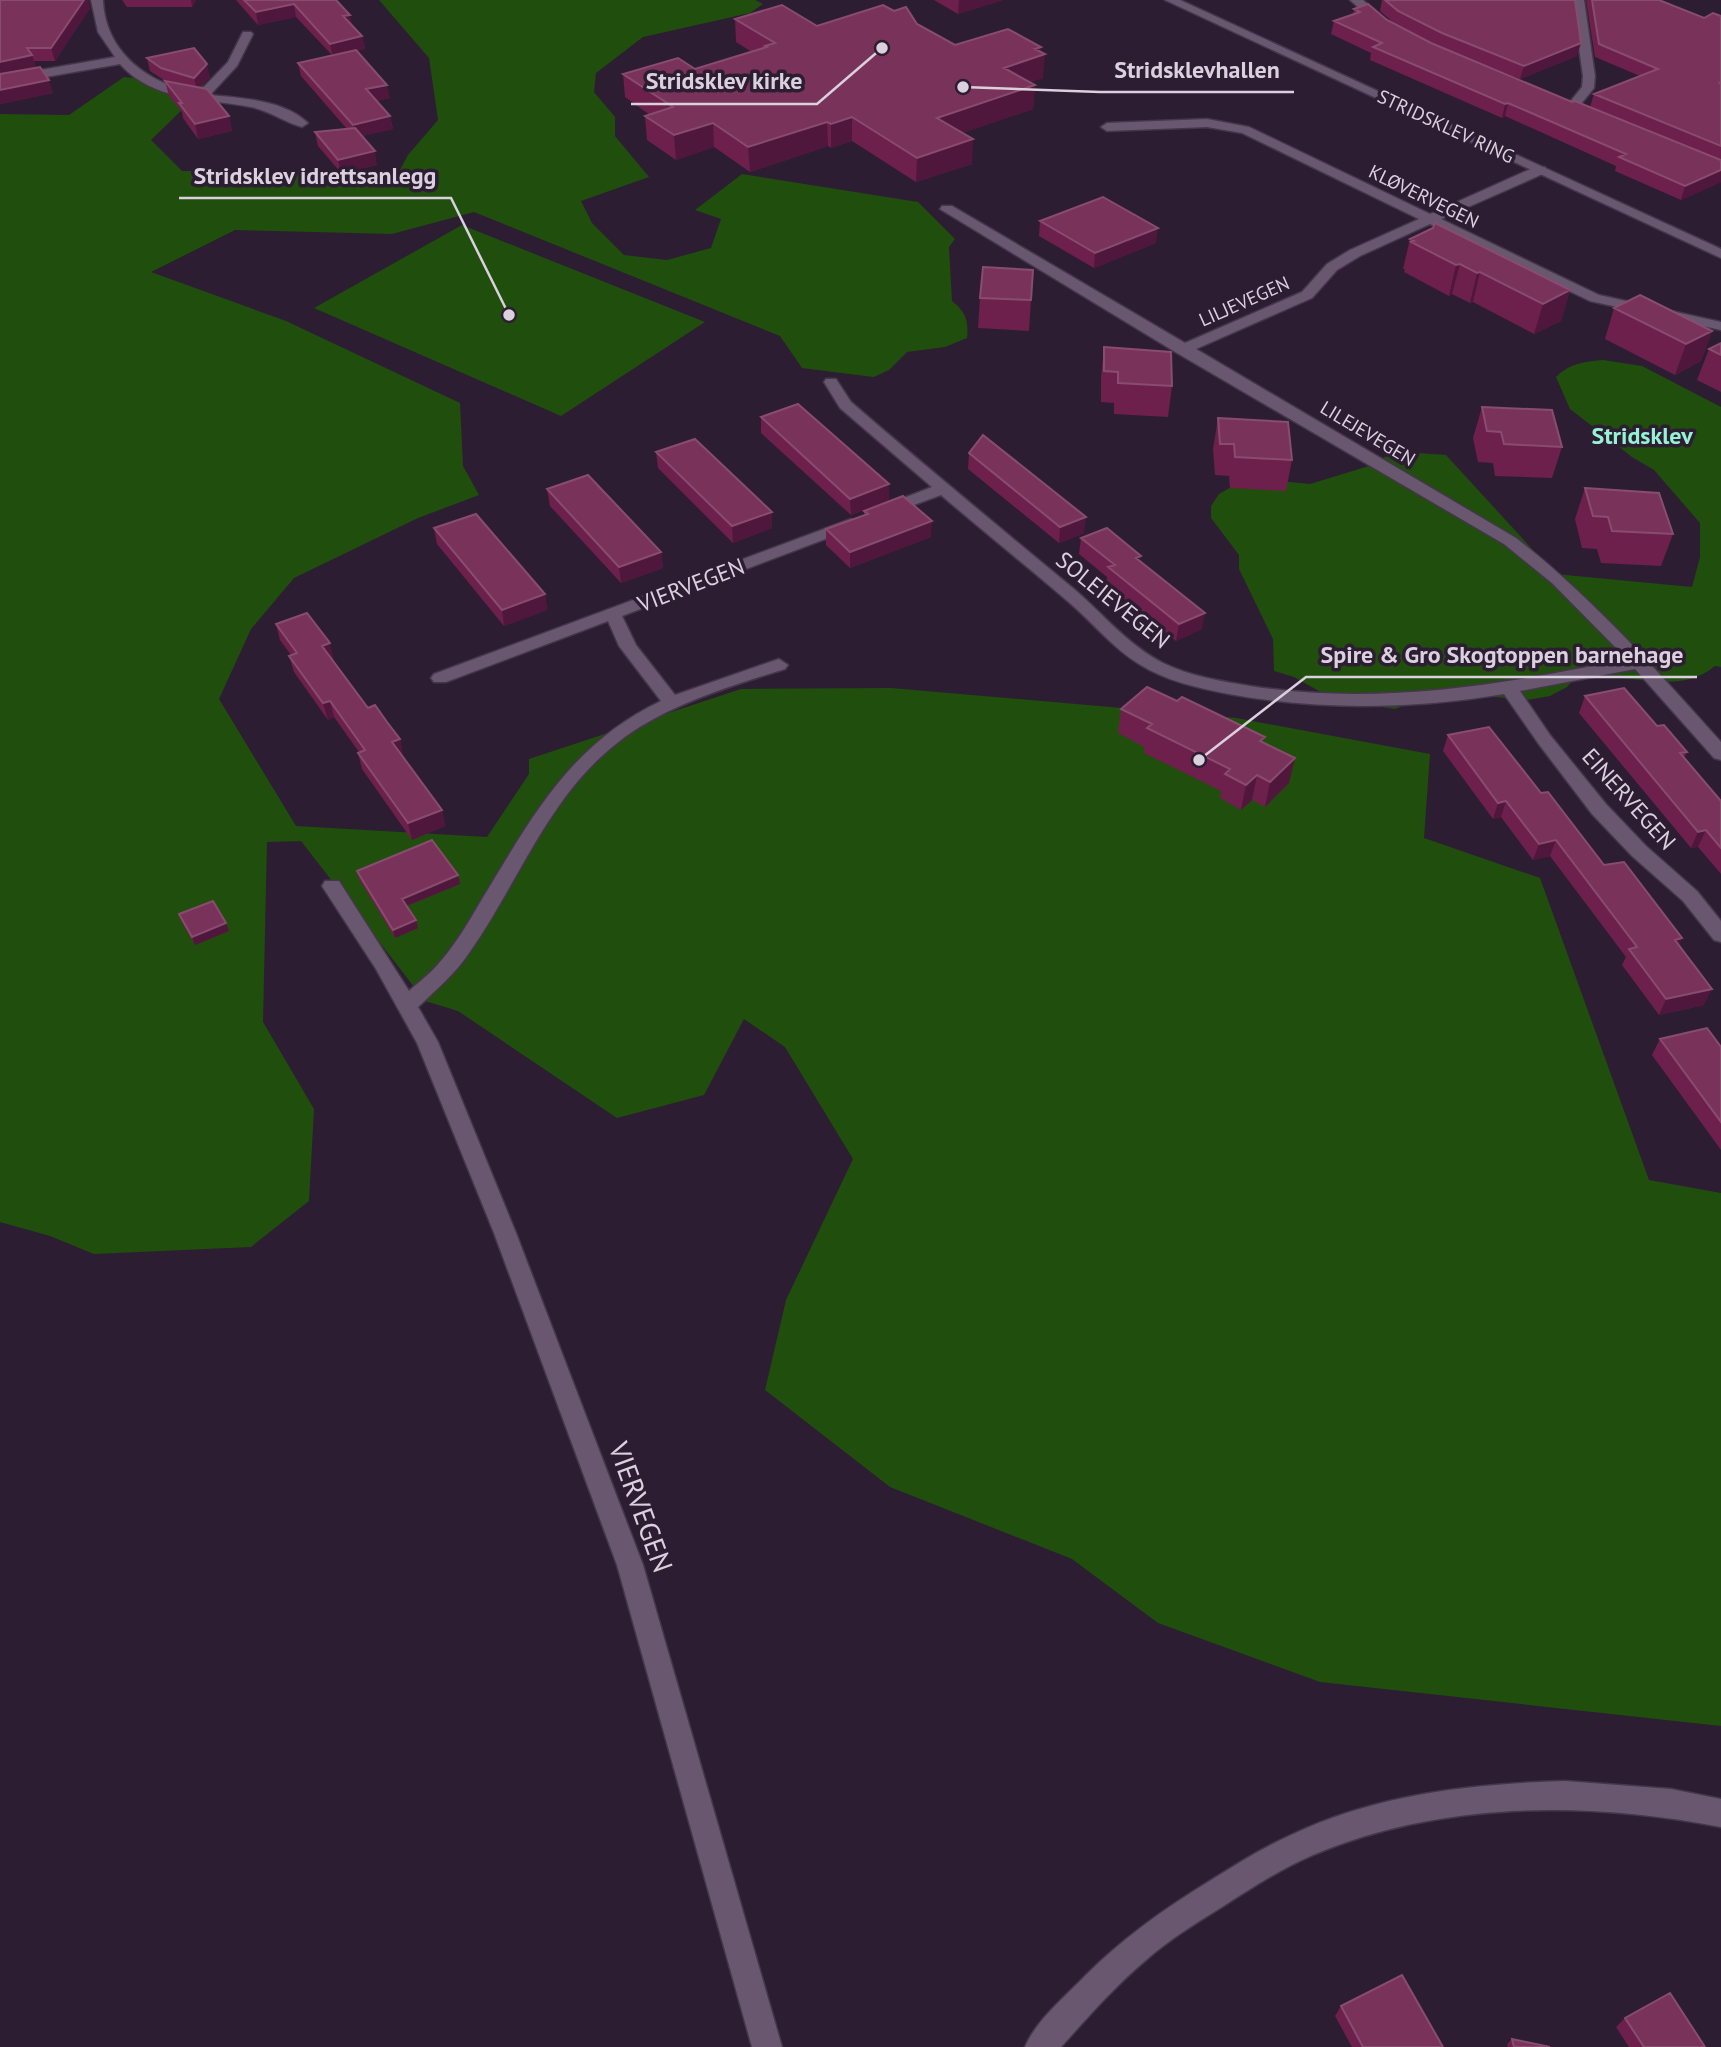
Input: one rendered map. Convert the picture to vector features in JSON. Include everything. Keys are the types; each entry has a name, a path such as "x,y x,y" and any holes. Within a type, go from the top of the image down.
{"street":[{"path":"97,0 102,30 121,60 144,80 161,90 260,105 289,114 302,123"},
{"name":"STRIDSKLEV RING","path":"1171,0 1720,253"},
{"path":"1356,0 1372,16 1390,28"},
{"path":"1572,107 1588,88 1589,76 1578,0"},
{"path":"201,97 233,63 247,34"},
{"path":"0,81 121,60"},
{"name":"KLØVERVEGEN","path":"1107,127 1208,123 1245,130 1595,298 1721,326"},
{"name":"LILJEVEGEN","path":"1182,350 1307,295 1342,260 1540,170"},
{"name":"LILEJEVEGEN","path":"947,209 1510,541 1558,579 1609,628 1721,754"},
{"name":"SOLEIEVEGEN","path":"831,382 845,405 1082,604 1143,659 1181,676 1251,693 1306,701 1390,702 1510,689 1640,662"},
{"name":"VIERVEGEN","path":"440,678 942,489"},
{"path":"613,614 628,646 673,705"},
{"path":"406,1006 446,969 463,947 576,770 609,740 638,721 719,685 779,665"},
{"name":"EINERVEGEN","path":"1510,689 1544,739 1599,809 1639,851 1690,896 1721,935"},
{"name":"VIERVEGEN","path":"332,886 427,1042 476,1160 630,1565 767,2047"},
{"path":"1040,2047 1082,2000 1138,1947 1188,1911 1247,1874 1304,1844 1364,1822 1434,1806 1512,1797 1572,1796 1632,1800 1721,1813"}],"green space":[{"path":"379,0 755,0 763,4 750,13 643,37 596,73 594,92 615,117 615,136 649,177 581,201 592,223 624,255 667,260 711,248 721,219 695,210 742,174 918,202 955,239 949,247 952,301 965,317 967,338 945,347 907,352 889,370 874,377 802,368 780,336 474,212 392,234 235,230 151,272 286,321 460,403 463,466 479,495 418,518 294,578 251,629 219,699 296,826 487,837 529,774 529,759 741,689 891,688 1236,718 1430,754 1424,838 1540,878 1649,1180 1721,1193 1721,1726 1320,1682 1158,1623 1072,1559 890,1487 765,1390 786,1300 853,1159 785,1047 744,1019 704,1095 617,1118 458,1011 425,1001 301,841 267,842 263,1022 314,1109 309,1201 251,1247 94,1254 50,1236 0,1222 0,114 69,115 124,77 217,86 188,104 151,140 182,171 291,171 394,181 408,155 438,120 429,58"},
{"path":"462,225 705,322 561,416 314,308"},
{"path":"1603,360 1642,366 1721,407 1721,667 1715,666 1695,677 1675,682 1577,676 1567,687 1550,696 1527,700 1474,695 1423,698 1395,709 1335,700 1294,677 1274,671 1273,639 1239,569 1239,555 1211,518 1211,506 1219,494 1233,486 1279,481 1310,484 1404,452 1446,455 1555,574 1692,587 1700,557 1700,523 1654,470 1632,457 1570,409 1556,377 1572,366"}],"building":[{"path":"0,0 84,0 51,48 27,48 32,55 0,62"},
{"path":"244,0 336,0 350,15 343,16 362,36 330,44 294,4 256,12"},
{"path":"1385,0 1575,0 1581,43 1524,66 1442,33 1398,11"},
{"path":"1592,0 1659,0 1704,18 1713,13 1721,16 1721,146 1594,94 1658,69 1599,44"},
{"path":"1368,4 1387,20 1431,43 1721,160 1721,170 1685,186 1619,157 1626,154 1373,47 1382,43 1334,21 1360,12 1354,9"},
{"path":"782,5 817,26 883,5 894,11 906,7 917,24 955,45 1008,29 1041,47 1035,49 1045,54 1004,68 1035,85 937,118 973,139 917,158 852,117 831,124 827,122 748,147 713,123 674,135 645,116 673,107 623,74 678,58 695,69 767,47 765,46 775,43 735,19"},
{"path":"194,48 207,64 194,78 161,68 147,58"},
{"path":"356,50 387,85 366,89 390,116 353,125 298,63"},
{"path":"40,67 49,80 0,90 0,74"},
{"path":"165,81 207,89 229,116 195,124"},
{"path":"355,128 375,151 338,160 315,132"},
{"path":"1103,197 1158,228 1095,253 1040,221"},
{"path":"1435,223 1570,290 1543,304 1480,272 1456,265 1411,242 1414,241 1410,239 1433,228"},
{"path":"983,267 1033,270 1031,300 980,298"},
{"path":"1640,295 1712,331 1686,344 1614,308"},
{"path":"1721,343 1721,355 1709,349"},
{"path":"1104,347 1171,352 1172,386 1118,383 1118,372 1104,371"},
{"path":"798,404 889,484 850,499 761,417"},
{"path":"1482,407 1552,410 1562,447 1504,444 1501,432 1487,431"},
{"path":"1218,418 1288,422 1292,460 1235,457 1234,444 1220,444"},
{"path":"983,435 1086,517 1060,527 969,453"},
{"path":"695,439 772,512 732,526 656,452"},
{"path":"588,475 661,552 619,567 547,489"},
{"path":"1585,488 1659,493 1673,534 1612,531 1608,517 1593,516"},
{"path":"903,496 932,521 850,552 826,529 868,514 864,511"},
{"path":"476,514 545,594 502,610 434,528"},
{"path":"1107,528 1141,556 1136,558 1205,613 1179,624 1108,567 1115,565 1081,538"},
{"path":"307,613 330,643 322,646 368,708 375,705 400,739 392,742 442,810 408,823 358,753 365,750 330,701 323,703 289,656 297,653 276,624"},
{"path":"1147,687 1177,701 1182,697 1265,737 1260,741 1295,758 1270,782 1257,775 1246,785 1225,774 1230,769 1147,728 1152,724 1121,709"},
{"path":"1624,688 1657,726 1664,725 1687,752 1680,753 1721,801 1721,848 1706,830 1698,832 1585,696"},
{"path":"1489,727 1541,793 1548,792 1604,865 1624,862 1682,938 1675,940 1712,989 1666,999 1629,949 1637,947 1556,840 1539,844 1506,801 1498,803 1448,735"},
{"path":"432,840 458,875 402,899 416,920 393,930 357,871"},
{"path":"213,901 226,923 192,937 179,914"},
{"path":"1707,1028 1721,1047 1721,1122 1660,1039"},
{"path":"1402,1975 1443,2047 1363,2047 1341,2006"},
{"path":"1670,1993 1705,2047 1644,2047 1625,2018"},
{"path":"1512,2039 1550,2047 1514,2047"}],"place":[{"name":"Stridsklev kirke","path":"882,48"},
{"name":"Stridsklevhallen","path":"963,87"},
{"name":"Stridsklev idrettsanlegg","path":"509,315"},
{"name":"Spire & Gro Skogtoppen barnehage","path":"1199,760"}],"district":[{"name":"Stridsklev","path":"1642,436"}]}
